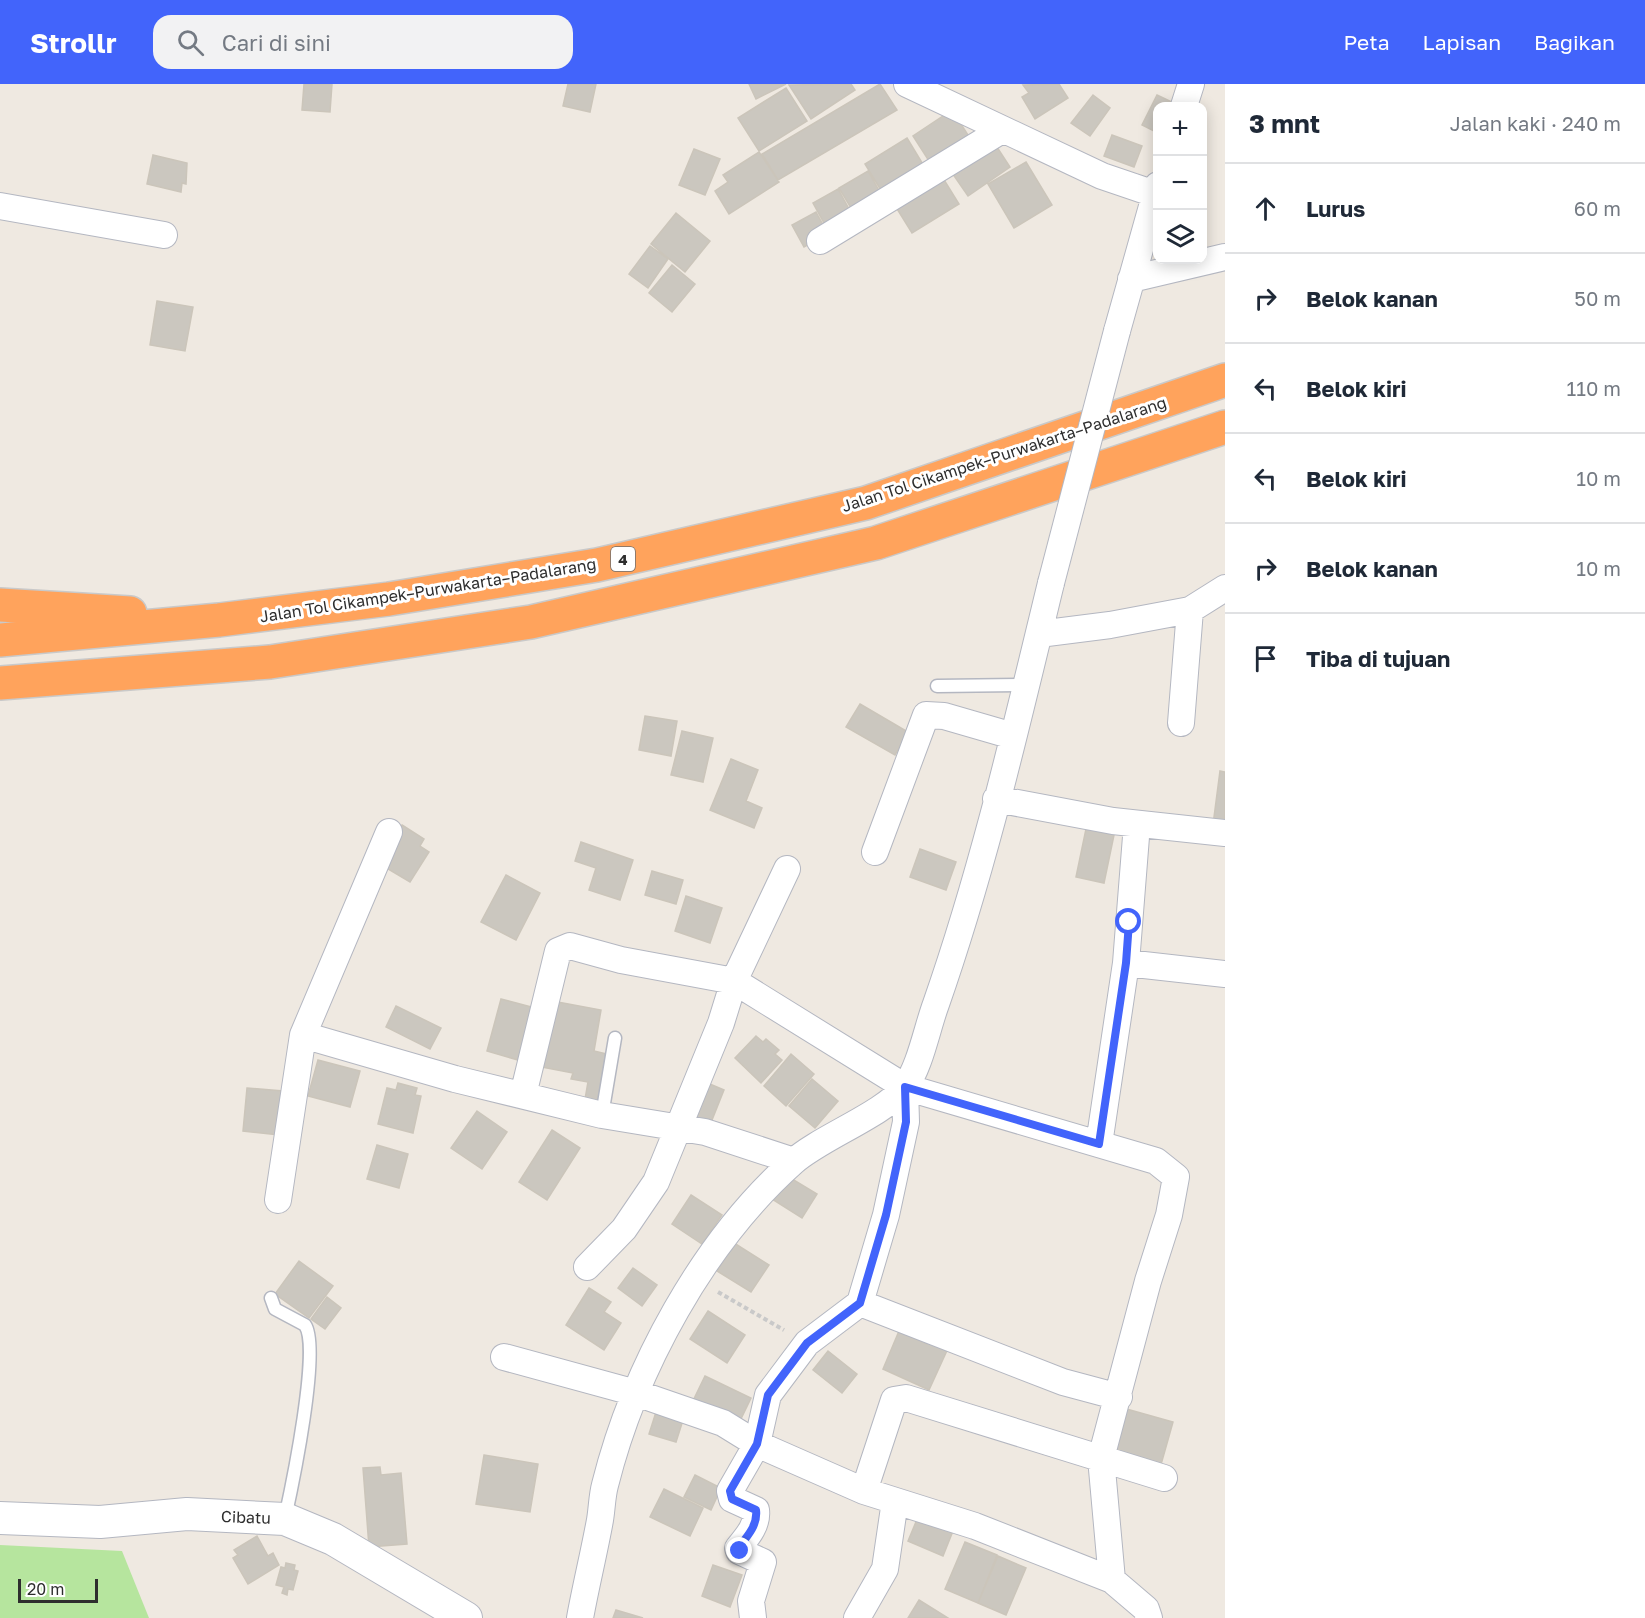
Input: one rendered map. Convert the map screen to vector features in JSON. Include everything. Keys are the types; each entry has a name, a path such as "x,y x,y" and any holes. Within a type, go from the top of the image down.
{"highway":[{"name":"Jalan Tol Cikampek–Purwakarta–Padalarang","path":"0,640 219,620 389,599 597,565 866,503 1225,380"},
{"path":"0,683 270,662 531,622 876,543 1225,427"},
{"path":"0,605 219,620"}],"street":[{"path":"907,84 1102,176 1153,189"},
{"path":"1185,102 1191,84"},
{"path":"820,241 1002,130"},
{"path":"580,1618 604,1486 636,1393 660,1340 696,1279 721,1240 794,1161 885,1103 905,1087 915,1066 949,967 996,799 1153,201"},
{"path":"0,206 164,235"},
{"path":"1131,279 1225,258"},
{"path":"1039,634 1110,626 1190,610 1225,588"},
{"path":"1180,723 1190,610"},
{"path":"875,852 926,715 944,716 1013,736"},
{"path":"996,799 1137,824 1225,833"},
{"path":"1099,1144 1126,963 1137,824"},
{"path":"278,1200 303,1035 389,831"},
{"path":"587,1267 624,1229 656,1182 721,1023 734,981 787,869"},
{"path":"523,1095 560,948 570,946 621,960 734,981 905,1087 1156,1161 1176,1177 1168,1215 1101,1458 1112,1580"},
{"path":"1126,963 1225,974"},
{"path":"303,1035 455,1079 602,1115 705,1132 794,1161"},
{"path":"753,1618 751,1601 763,1562 739,1551 738,1548 750,1534 757,1516 756,1510 730,1497 730,1491 757,1444 768,1395 807,1343 860,1303 886,1215 906,1122 905,1087"},
{"path":"860,1303 1064,1382 1119,1397"},
{"path":"504,1357 636,1393 723,1423 757,1444 864,1491 975,1526 1112,1580 1146,1608 1149,1618"},
{"path":"864,1491 888,1413 894,1400 906,1398 1164,1478"},
{"path":"857,1618 885,1569 895,1501"},
{"name":"Cibatu","path":"0,1518 100,1522 187,1515 285,1519 333,1539 466,1618"}],"lane":[{"path":"938,686 1025,685"},
{"path":"602,1115 615,1038"},
{"path":"270,1298 275,1309 305,1325 310,1344 302,1425 285,1519"}],"path":[{"path":"696,1279 807,1343"}],"green space":[{"path":"0,1545 122,1551 149,1618 0,1618"}],"building":[{"path":"304,84 332,84 330,112 302,110"},
{"path":"568,84 596,84 590,112 563,106"},
{"path":"749,84 786,84 756,99"},
{"path":"851,84 855,90 811,119 789,85"},
{"path":"880,84 897,110 778,180 762,154"},
{"path":"1059,84 1068,98 1035,119 1022,97 1029,93 1023,85"},
{"path":"786,88 807,121 759,151 738,118"},
{"path":"1093,95 1110,108 1090,136 1071,123"},
{"path":"1157,95 1172,102 1154,102"},
{"path":"1153,103 1153,130 1142,125"},
{"path":"952,110 968,135 929,161 913,136"},
{"path":"1112,135 1142,146 1134,167 1104,156"},
{"path":"907,138 924,166 882,192 865,164"},
{"path":"993,141 1010,167 968,196 950,170"},
{"path":"694,149 720,159 705,195 679,185"},
{"path":"759,152 779,182 729,214 715,191 728,182 723,175"},
{"path":"153,155 187,163 186,184 182,183 181,192 147,184"},
{"path":"1026,162 1052,205 1014,228 988,184"},
{"path":"868,171 882,196 854,213 839,188"},
{"path":"941,175 959,204 912,233 894,204"},
{"path":"838,189 854,218 829,232 813,203"},
{"path":"816,212 828,234 804,247 792,225"},
{"path":"676,213 710,241 685,272 651,244"},
{"path":"650,246 668,259 648,288 629,274"},
{"path":"672,265 695,284 672,312 649,293"},
{"path":"157,301 193,307 185,351 150,345"},
{"path":"860,704 908,732 895,755 846,727"},
{"path":"645,716 677,721 671,756 639,750"},
{"path":"682,731 713,738 703,782 671,775"},
{"path":"731,759 758,770 746,801 762,808 754,828 710,810"},
{"path":"1220,771 1225,772 1225,827 1213,825"},
{"path":"402,825 424,839 420,846 429,852 410,882 378,863"},
{"path":"1086,829 1114,835 1104,883 1076,877"},
{"path":"581,842 633,860 620,900 589,890 596,868 575,861"},
{"path":"920,849 956,862 946,890 910,877"},
{"path":"652,871 683,880 676,904 645,895"},
{"path":"506,875 540,893 516,940 481,922"},
{"path":"686,896 722,908 710,943 675,931"},
{"path":"501,999 539,1009 518,1060 487,1051"},
{"path":"547,1000 601,1010 594,1051 607,1054 597,1107 584,1105 588,1082 571,1079 573,1073 536,1066"},
{"path":"396,1006 441,1028 430,1049 386,1027"},
{"path":"756,1036 763,1042 766,1039 779,1050 775,1054 782,1060 761,1083 735,1058"},
{"path":"791,1054 814,1074 786,1106 764,1086"},
{"path":"318,1060 360,1071 350,1107 308,1096"},
{"path":"812,1079 838,1101 815,1128 789,1106"},
{"path":"705,1082 724,1090 710,1125 691,1117"},
{"path":"398,1083 417,1088 415,1095 421,1096 413,1133 378,1124 387,1088 396,1090"},
{"path":"247,1088 283,1091 279,1135 243,1131"},
{"path":"477,1111 507,1132 482,1169 451,1148"},
{"path":"552,1130 580,1148 547,1200 519,1182"},
{"path":"377,1145 408,1154 399,1188 367,1179"},
{"path":"787,1176 817,1194 802,1218 772,1199"},
{"path":"691,1195 722,1215 702,1244 672,1224"},
{"path":"734,1243 769,1265 751,1292 717,1271"},
{"path":"299,1261 333,1286 309,1318 275,1294"},
{"path":"633,1268 657,1285 642,1306 618,1288"},
{"path":"589,1288 611,1302 604,1312 621,1323 604,1350 566,1325"},
{"path":"327,1297 341,1308 325,1329 311,1319"},
{"path":"708,1311 745,1335 727,1363 690,1339"},
{"path":"899,1331 927,1344 930,1337 949,1346 929,1390 883,1369"},
{"path":"828,1351 857,1374 842,1393 813,1370"},
{"path":"705,1376 751,1398 738,1425 692,1403"},
{"path":"1123,1408 1173,1422 1160,1468 1111,1455"},
{"path":"657,1409 684,1417 676,1442 649,1434"},
{"path":"484,1455 538,1464 530,1512 476,1504"},
{"path":"380,1467 381,1475 401,1473 407,1544 369,1547 363,1468"},
{"path":"695,1475 721,1488 711,1510 684,1497"},
{"path":"664,1489 703,1508 690,1536 650,1517"},
{"path":"918,1517 953,1531 943,1556 908,1541"},
{"path":"257,1536 268,1556 273,1553 279,1565 248,1584 233,1558 238,1555 234,1550"},
{"path":"965,1542 997,1555 978,1603 945,1589"},
{"path":"998,1556 1026,1568 1006,1615 978,1603"},
{"path":"286,1563 295,1565 294,1570 298,1571 293,1590 288,1589 287,1595 282,1593 284,1587 276,1585 281,1567 285,1568"},
{"path":"713,1565 742,1575 730,1607 702,1596"},
{"path":"919,1600 948,1618 908,1618"},
{"path":"616,1610 643,1618 613,1618"}],"route":[{"path":"740,1551 738,1548 750,1534 757,1516 756,1510 732,1499 730,1491 757,1444 768,1395 807,1343 860,1303 886,1215 906,1122 905,1087 1099,1144 1126,963 1129,922"}]}
